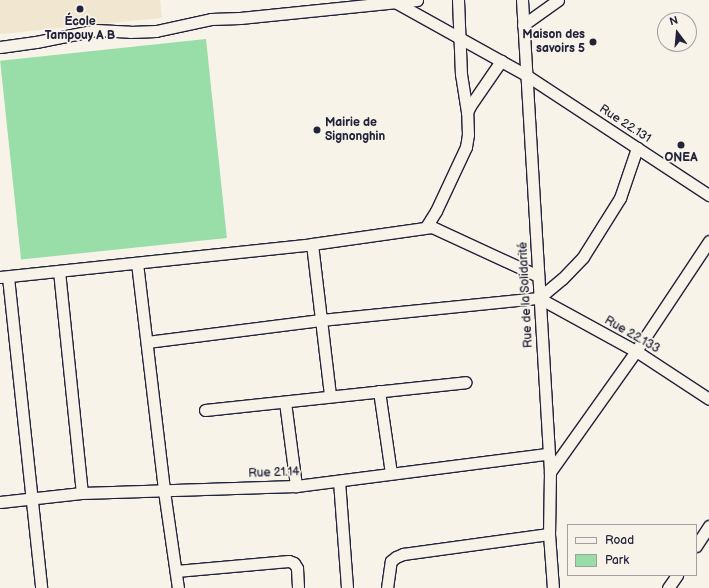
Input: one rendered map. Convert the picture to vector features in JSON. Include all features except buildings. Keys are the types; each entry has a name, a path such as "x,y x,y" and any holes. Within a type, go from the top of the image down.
{"street":[{"path":"0,47 36,42 96,30 130,32 156,31 211,19 255,17 417,0"},
{"path":"426,227 436,211 466,147 468,135 468,112 461,74 458,0"},
{"name":"Rue de la Solidarité","path":"522,0 547,454 550,472 549,534 553,588"},
{"path":"523,25 558,0"},
{"name":"Rue 22.131","path":"396,1 526,75 709,195"},
{"path":"468,112 478,92 501,61"},
{"path":"147,342 321,320 539,298 562,279 583,257 620,198 637,148"},
{"path":"41,588 4,277 312,244 426,227 440,229 538,276"},
{"path":"550,472 636,351 709,241"},
{"path":"312,244 330,396"},
{"path":"137,263 164,491 178,588"},
{"path":"59,271 82,493"},
{"name":"Rue 22.133","path":"539,298 636,351 709,399"},
{"path":"205,410 466,382"},
{"path":"379,391 391,474"},
{"path":"285,402 296,486"},
{"name":"Rue 21.14","path":"0,502 82,493 164,491 214,487 296,486 339,482 547,454"},
{"path":"339,482 347,588"},
{"path":"697,544 709,526"},
{"path":"387,588 391,562 396,557 403,554 549,534"},
{"path":"176,571 289,561 294,563 297,568 298,588"},
{"path":"668,588 676,576"}],"shaded area":[{"name":"École Tampouy A B","path":"0,0 160,0 162,18 0,34"}],"green space":[{"path":"206,39 227,238 21,260 0,61"}],"place":[{"name":"École Tampouy A B","path":"80,9"},
{"name":"Maison des savoirs 5","path":"593,42"},
{"name":"Mairie de Signonghin","path":"317,130"},
{"name":"ONEA","path":"681,145"}]}
